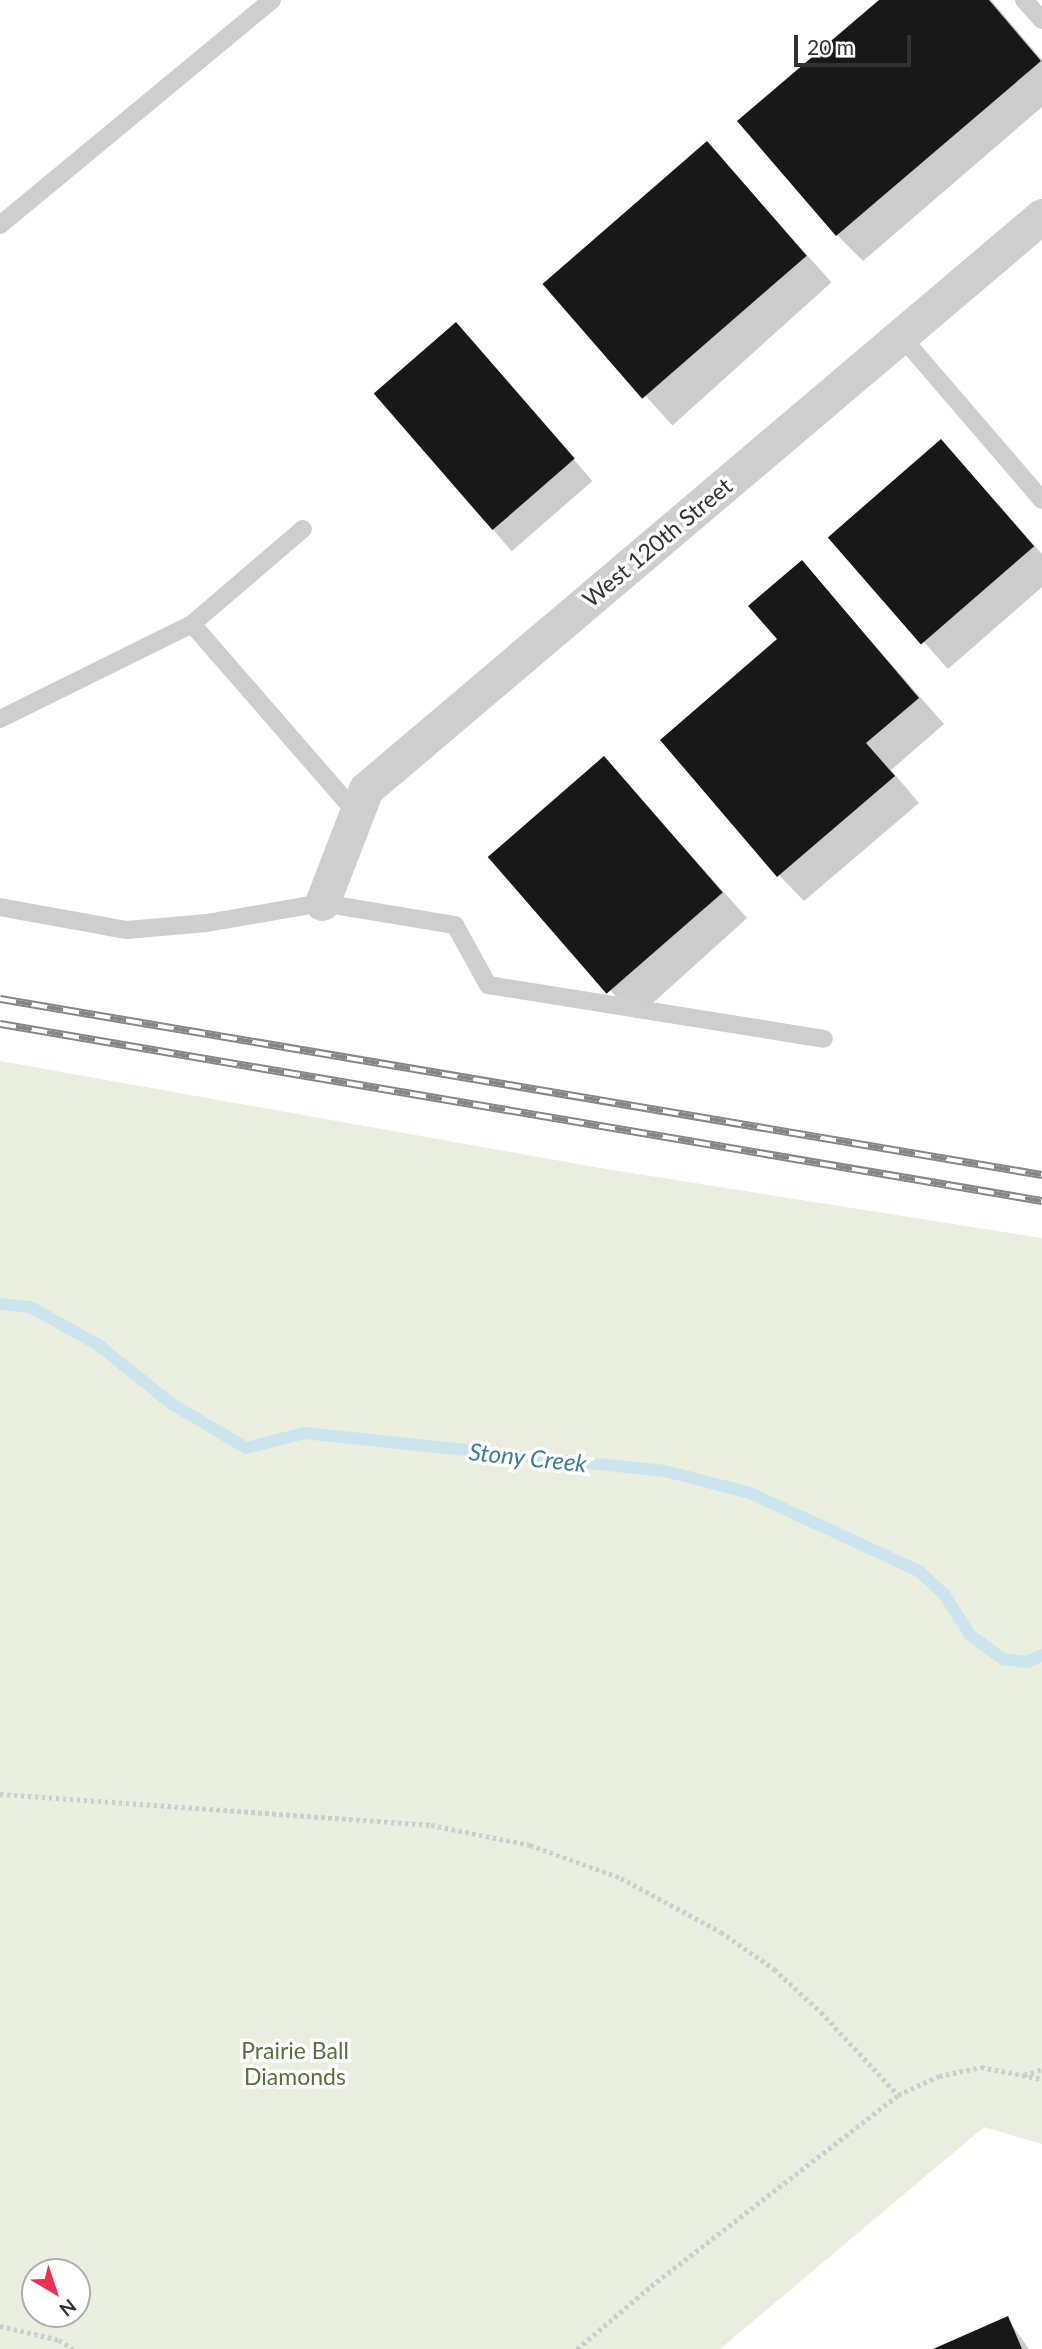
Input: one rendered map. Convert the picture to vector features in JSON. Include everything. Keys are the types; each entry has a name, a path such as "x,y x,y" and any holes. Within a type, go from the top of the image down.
{"street":[{"name":"West 120th Street","path":"322,903 366,789 1042,216"}],"lane":[{"path":"0,225 272,0"},
{"path":"1024,0 1042,20"},
{"path":"901,336 1042,500"},
{"path":"0,719 192,624 303,529"},
{"path":"192,624 357,814"},
{"path":"0,907 127,930 207,923 322,903 454,925 488,985 824,1039"}],"path":[{"path":"0,1794 431,1825 530,1845 621,1878 731,1939 775,1969 821,2012 898,2095"},
{"path":"577,2349 651,2286 898,2095 939,2076 981,2067 1042,2079"},
{"path":"1023,2075 1042,2069"},
{"path":"0,2326 59,2340 73,2349"}],"green space":[{"name":"Prairie Ball Diamonds","path":"0,1061 600,1168 1042,1238 1042,2144 984,2127 720,2349 0,2349"}],"building":[{"path":"879,0 989,0 1041,61 836,236 737,121"},
{"path":"707,141 807,256 642,399 542,284"},
{"path":"456,322 575,459 492,530 374,394"},
{"path":"941,439 1034,546 921,645 828,537"},
{"path":"802,560 919,698 866,743 895,776 777,877 660,740 777,639 748,606"},
{"path":"604,756 723,893 607,994 488,857"},
{"path":"1008,2316 1022,2349 933,2349"}],"waterway":[{"name":"Stony Creek","path":"0,1304 30,1307 97,1344 172,1404 246,1448 304,1433 665,1471 750,1493 919,1571 944,1594 970,1635 1003,1659 1027,1662 1042,1655"}],"railway":[{"path":"0,999 1042,1175"},
{"path":"0,1024 1042,1201"}]}
